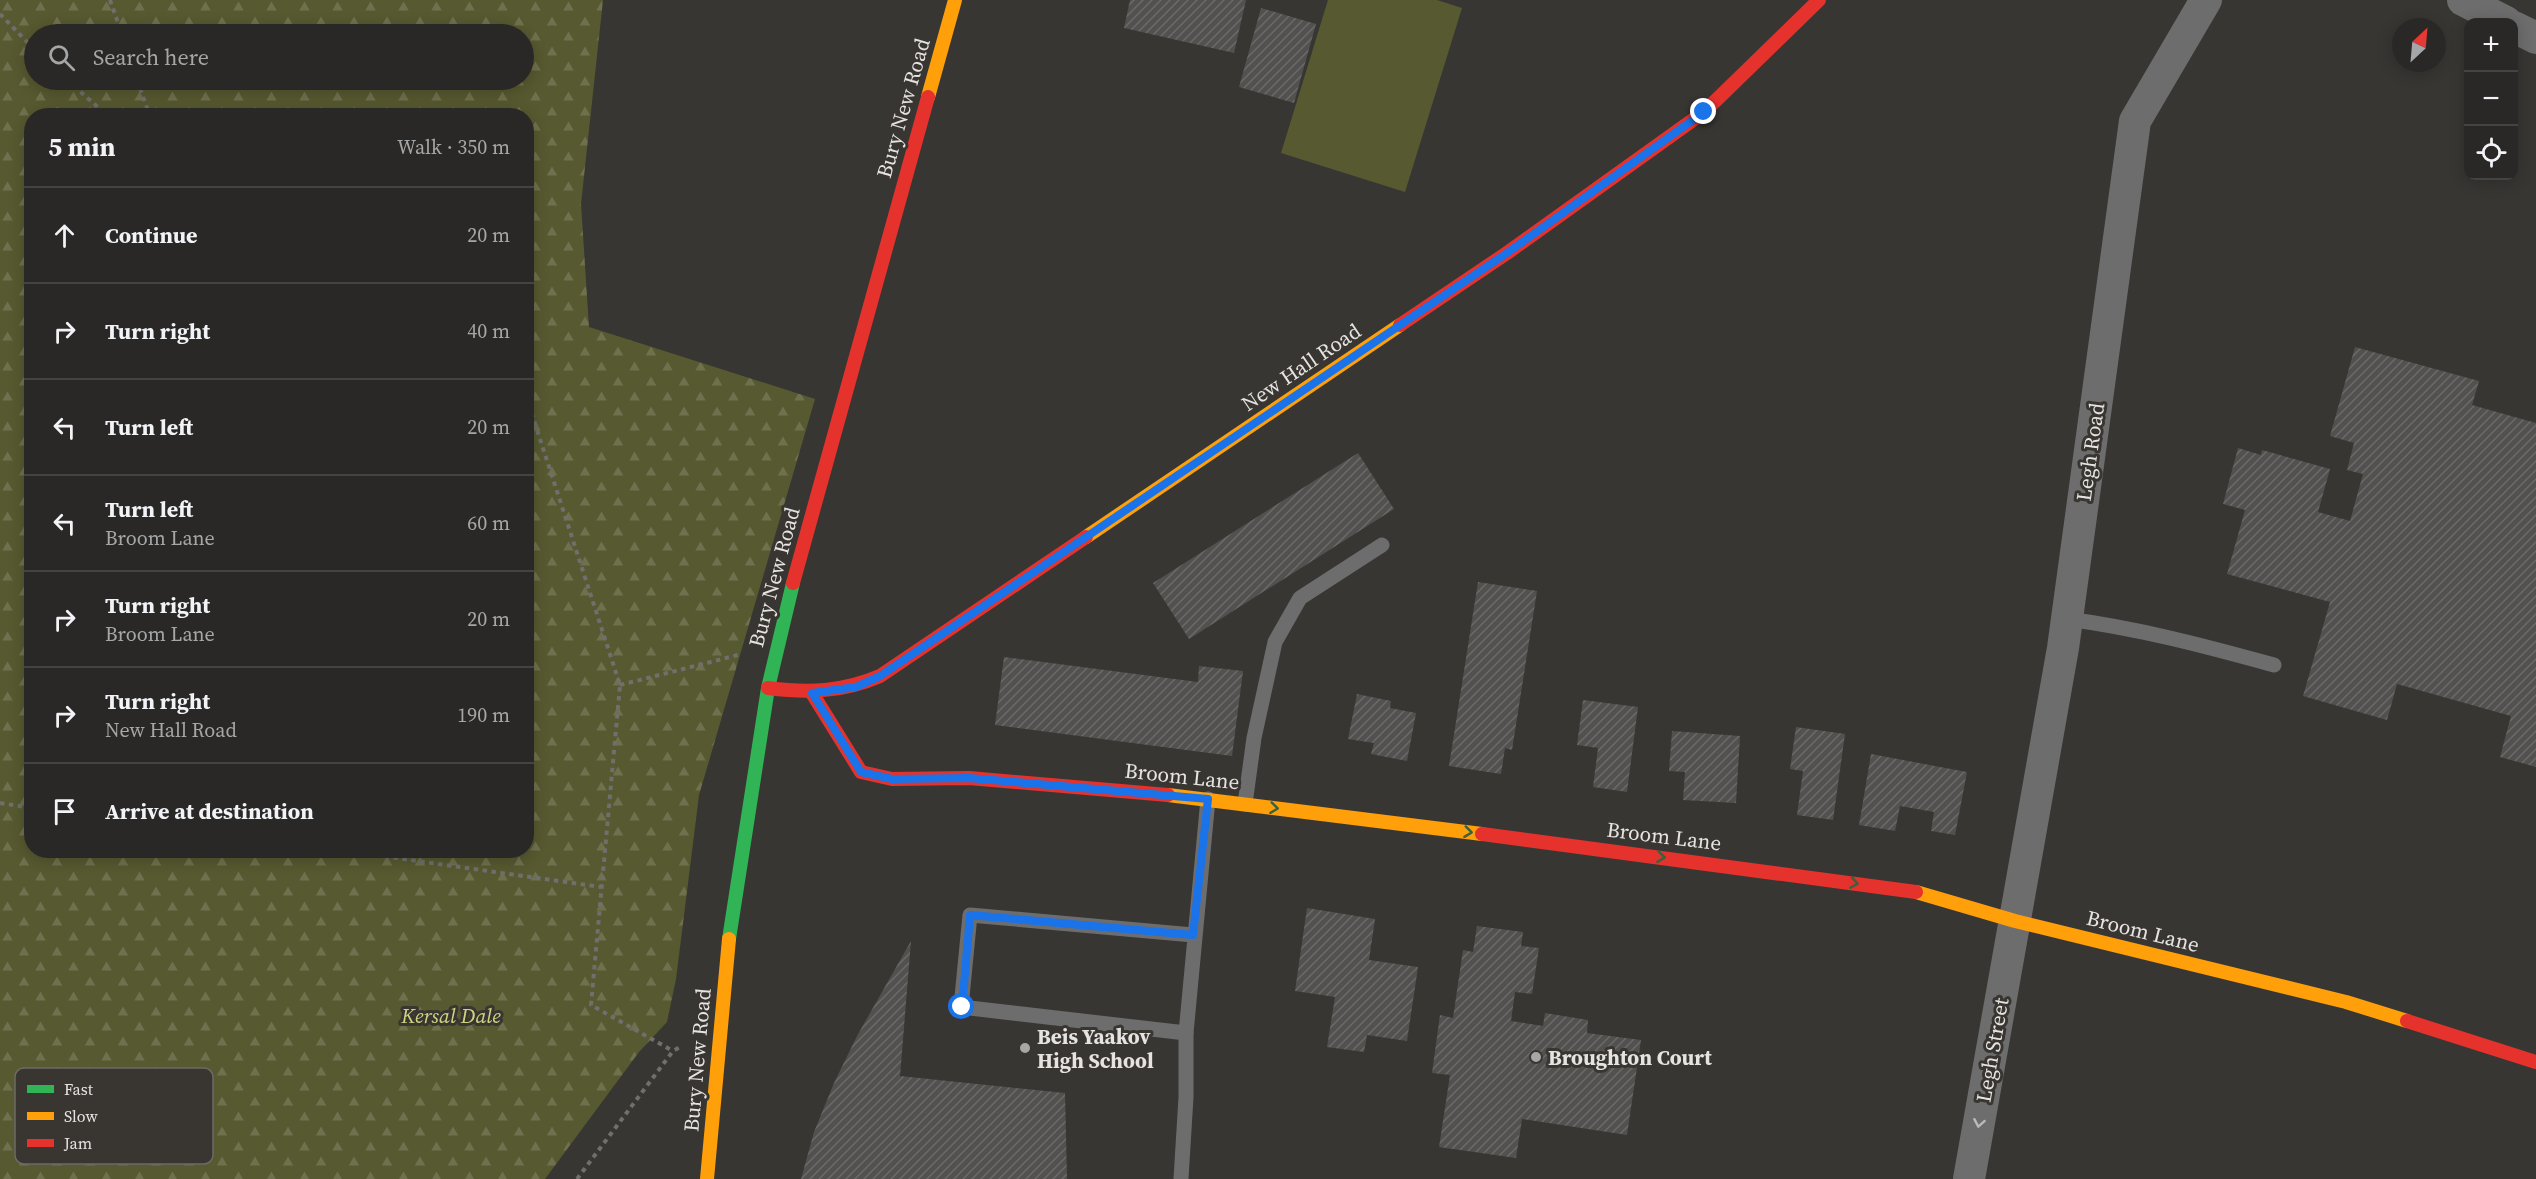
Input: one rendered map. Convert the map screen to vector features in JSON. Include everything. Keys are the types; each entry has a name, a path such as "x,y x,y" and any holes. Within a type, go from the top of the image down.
{"main road":[{"name":"Bury New Road","path":"707,1179 728,947 768,688 776,651 955,0"},
{"name":"New Hall Road","path":"768,688 812,693 856,687 880,676 1507,253 1704,112 1819,0"},
{"name":"Broom Lane","path":"812,693 861,772 892,779 969,778 1208,799 1796,874 1926,894 2015,921 2346,1002 2536,1062"}],"street":[{"name":"Legh Road","path":"2015,921 2067,618 2136,121 2206,0"},
{"path":"2463,0 2498,18"},
{"path":"2518,29 2536,38"},
{"name":"Legh Street","path":"1969,1179 2015,921"}],"lane":[{"path":"1245,804 1254,738 1275,642 1300,598 1382,545"},
{"path":"2067,618 2185,640 2274,665"},
{"path":"1182,1179 1186,1033 1193,935 1208,799"},
{"path":"1186,1033 962,1007 970,915 1193,935"}],"path":[{"path":"110,0 118,24"},
{"path":"0,14 24,39"},
{"path":"78,90 99,108"},
{"path":"141,90 147,108"},
{"path":"534,421 620,685 591,1005 673,1051"},
{"path":"620,685 753,652 776,651"},
{"path":"0,803 24,806"},
{"path":"397,858 602,887"},
{"path":"577,1179 673,1051 695,1040 721,1042"}],"green space":[{"name":"Kersal Dale","path":"0,0 603,0 581,204 589,327 815,399 699,795 676,979 667,1022 639,1052 545,1179 0,1179"},
{"path":"1328,0 1437,0 1462,8 1405,192 1281,153"}],"building":[{"path":"1130,0 1246,0 1234,53 1124,28"},
{"path":"1261,8 1316,24 1294,103 1239,87"},
{"path":"2355,347 2479,381 2472,405 2536,423 2536,767 2500,757 2511,716 2397,684 2387,720 2303,696 2330,602 2227,574 2245,510 2223,504 2238,448 2261,455 2262,450 2330,469 2318,512 2350,521 2363,474 2347,470 2354,443 2330,436"},
{"path":"1358,453 1394,509 1189,639 1153,583"},
{"path":"1478,582 1537,591 1512,750 1505,748 1501,774 1449,766"},
{"path":"1004,657 1198,682 1199,666 1243,671 1232,756 995,725"},
{"path":"1357,694 1391,701 1390,708 1416,713 1407,761 1371,754 1374,743 1348,739"},
{"path":"1583,700 1638,707 1627,792 1593,787 1598,748 1577,745"},
{"path":"1796,727 1845,734 1833,820 1797,815 1803,771 1790,769"},
{"path":"1672,731 1740,736 1736,803 1683,800 1685,772 1669,771"},
{"path":"1871,754 1967,772 1955,835 1931,831 1934,812 1900,806 1895,831 1859,825"},
{"path":"1307,908 1375,919 1369,960 1418,967 1407,1041 1367,1035 1364,1052 1327,1047 1335,997 1295,991"},
{"name":"Broughton Court","path":"1477,926 1523,932 1521,946 1539,948 1532,994 1515,992 1511,1021 1543,1026 1545,1013 1588,1020 1587,1033 1641,1040 1627,1135 1522,1119 1516,1158 1439,1147 1450,1075 1432,1073 1440,1015 1453,1018 1463,950 1473,952"},
{"path":"911,941 900,1076 1065,1093 1067,1179 801,1179 814,1132 834,1083 857,1036"}],"traffic: fast":[{"path":"729,939 768,688 793,583"}],"traffic: slow":[{"path":"928,97 955,0"},
{"path":"1086,537 1400,325"},
{"path":"1168,795 1482,834"},
{"path":"1916,892 2015,921 2346,1002 2407,1021"},
{"path":"707,1179 729,939"}],"traffic: jam":[{"path":"1400,325 1507,253 1704,112 1819,0"},
{"path":"793,583 928,97"},
{"path":"768,688 825,690 853,685 880,676 1086,537"},
{"path":"812,693 861,772 892,779 969,778 1168,795"},
{"path":"1482,834 1916,892"},
{"path":"2407,1021 2536,1062"}],"place":[{"name":"Beis Yaakov High School","path":"1025,1048"},
{"name":"Broughton Court","path":"1536,1057"}],"route":[{"path":"962,1007 970,915 1193,935 1208,799 969,778 892,779 861,772 812,693 856,687 880,676 1507,253 1704,112"}]}
